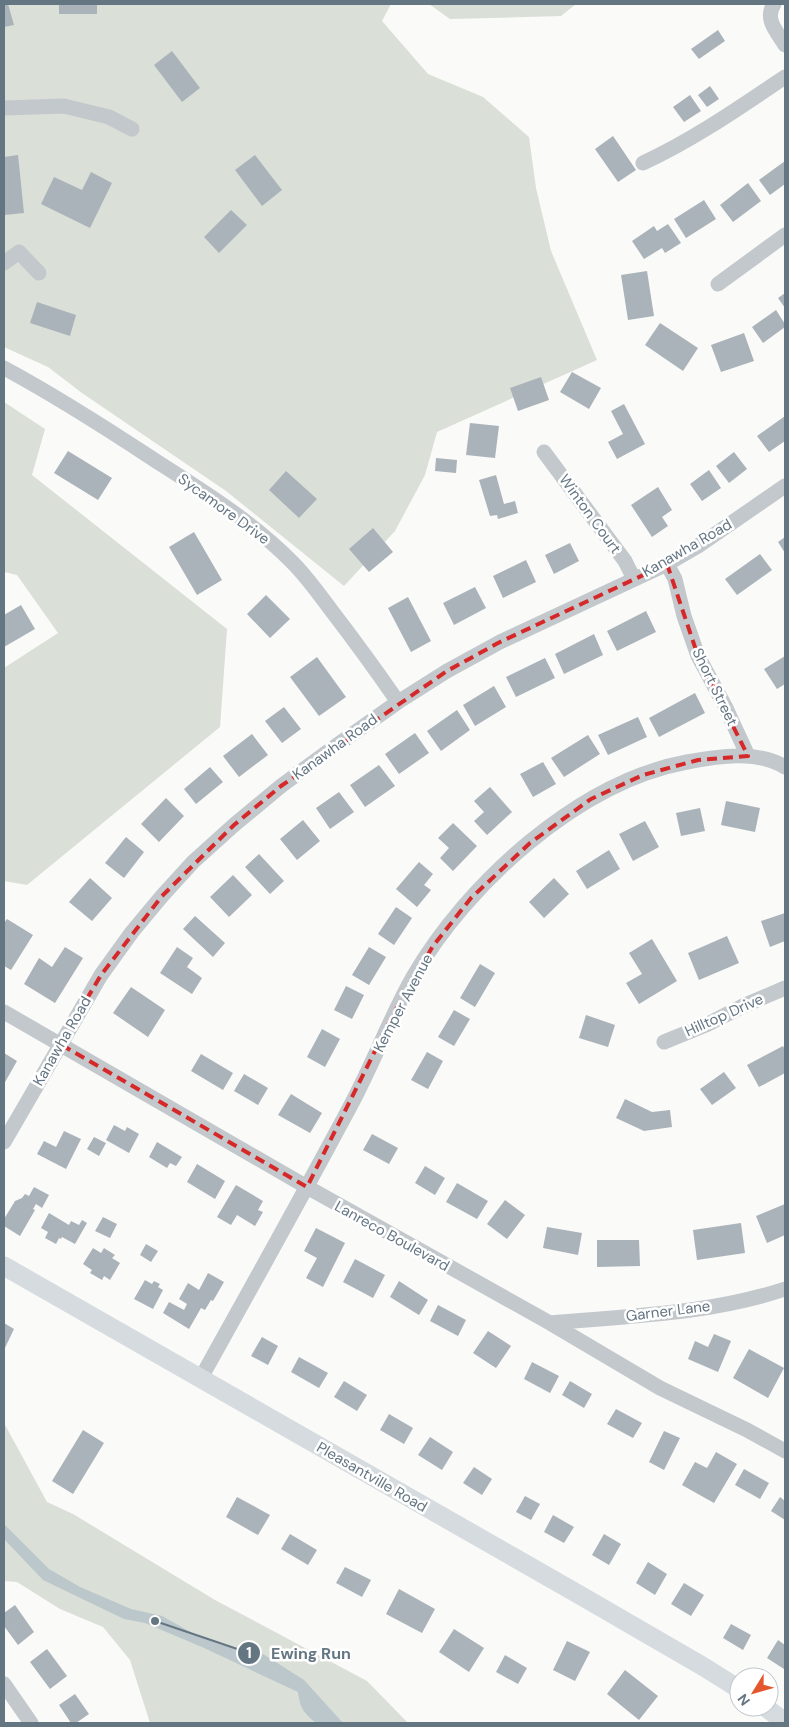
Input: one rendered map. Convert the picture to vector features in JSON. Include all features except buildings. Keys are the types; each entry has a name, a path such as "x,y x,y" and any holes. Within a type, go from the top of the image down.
{"main road":[{"name":"Pleasantville Road","path":"4,1266 729,1683"}],"street":[{"path":"774,4 770,10 769,17 785,43"},
{"path":"643,163 667,152 785,77"},
{"path":"4,108 64,106 109,117 132,129"},
{"path":"718,284 785,235"},
{"path":"4,263 19,252 39,273"},
{"name":"Sycamore Drive","path":"4,368 75,408 174,472 228,508 262,536 306,576 367,656 398,702"},
{"name":"Winton Court","path":"544,452 625,561 634,579"},
{"name":"Kanawha Road","path":"4,1142 101,976 132,932 193,862 234,825 281,786 398,702 447,671 500,642 666,564 698,546 785,486"},
{"name":"Short Street","path":"666,564 675,579 684,616 698,656 725,706 748,756"},
{"name":"Kemper Avenue","path":"201,1378 362,1084 395,1011 413,977 446,928 471,898 500,869 560,820 591,799 619,784 643,774 679,764 718,758 762,757 785,767"},
{"name":"Hilltop Drive","path":"664,1042 785,988"},
{"name":"Lanreco Boulevard","path":"4,1012 306,1188 550,1324 660,1388 785,1451"},
{"name":"Garner Lane","path":"550,1324 672,1312 733,1303 785,1289"},
{"path":"4,1684 31,1723"}],"highlighted area":[{"path":"667,564 698,656 748,756 698,760 643,775 591,799 530,843 471,898 433,946 395,1011 307,1187 60,1044 101,975 162,896 234,825 281,786 447,671 500,642"}],"shaded area":[{"path":"4,4 391,4 382,21 428,74 483,97 529,137 536,188 551,251 597,360 437,432 425,475 395,531 344,586 226,491 82,393 48,367 4,347"},
{"path":"429,4 576,4 561,16 450,19"},
{"path":"4,402 45,429 32,475 227,629 220,727 27,885 4,881 4,668 58,633 17,575 4,572"},
{"path":"4,1423 47,1502 73,1514 215,1600 367,1681 408,1723 150,1723 130,1660 103,1627 60,1609 17,1582 4,1581"},
{"path":"4,1524 49,1569 80,1587 131,1609 162,1616 194,1634 219,1644 263,1654 304,1680 343,1723 316,1723 303,1709 298,1692 202,1647 145,1623 124,1619 43,1580 4,1539"}],"place":[{"name":"Ewing Run","path":"155,1621"}]}
